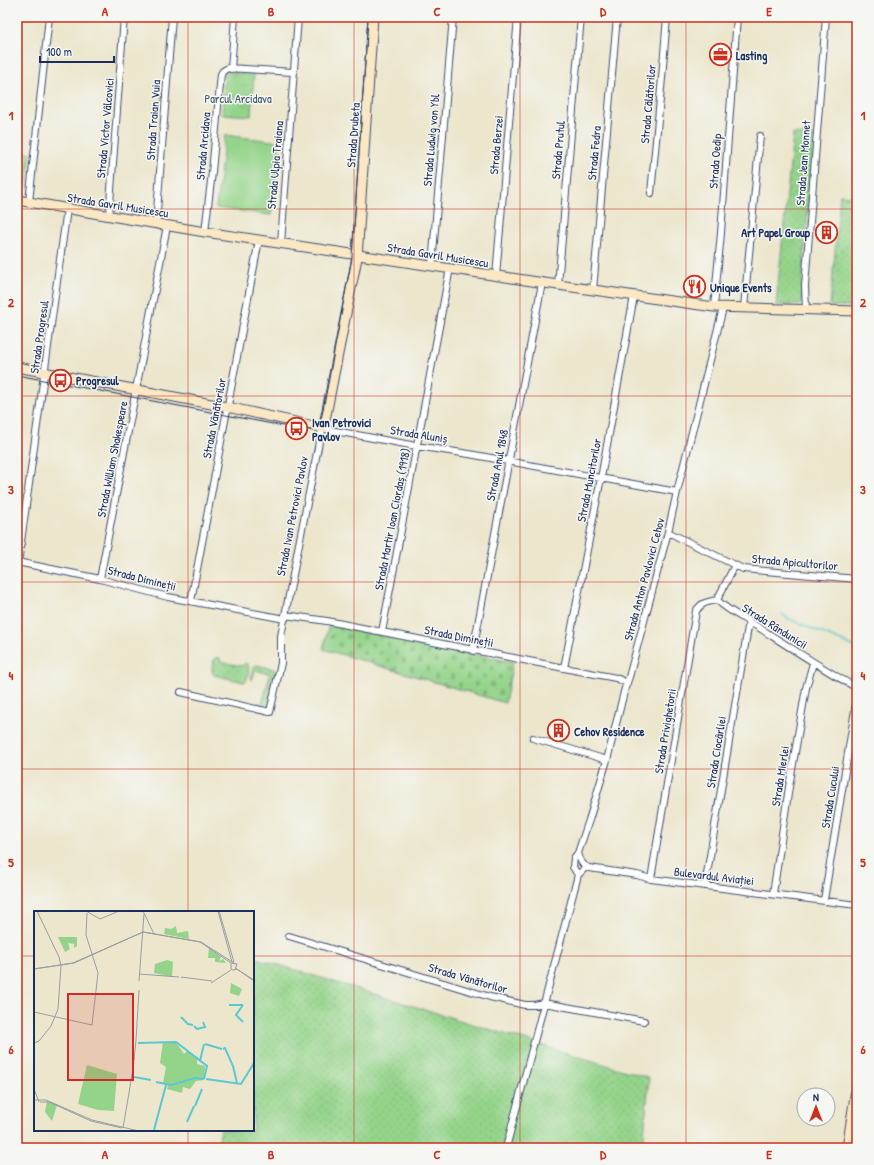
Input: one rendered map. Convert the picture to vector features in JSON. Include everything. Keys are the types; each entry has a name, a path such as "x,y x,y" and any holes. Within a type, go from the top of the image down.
{"street":[{"path":"29,202 49,17"},
{"name":"Strada Victor Vâlcovici","path":"109,216 124,17"},
{"name":"Strada Traian Vuia","path":"156,224 172,17"},
{"path":"235,17 231,69 293,72"},
{"name":"Strada Ulpia Traiana","path":"281,243 298,17"},
{"name":"Strada Drubeta","path":"357,255 373,17"},
{"name":"Strada Ludwig von Ybl","path":"432,265 453,17"},
{"name":"Strada Berzei","path":"496,276 518,17"},
{"name":"Strada Prutul","path":"558,285 581,17"},
{"name":"Strada Fedra","path":"593,290 617,17"},
{"name":"Strada Călătorilor","path":"650,193 667,17"},
{"name":"Strada Oedip","path":"718,308 721,233 737,17"},
{"name":"Strada Jean Monnet","path":"806,310 805,286 826,17"},
{"name":"Strada Arcidava","path":"205,232 220,78 225,69 231,69"},
{"path":"744,308 760,136"},
{"name":"Strada Gavril Musicescu","path":"17,200 205,232 718,308 857,311"},
{"name":"Strada Progresul","path":"18,562 67,209"},
{"name":"Strada William Shakespeare","path":"100,579 167,226"},
{"name":"Strada Vânătorilor","path":"191,601 259,240"},
{"name":"Strada Ivan Petrovici Pavlov","path":"181,692 270,712 281,663 281,636 357,255"},
{"name":"Strada Martir Ioan Ciordaș (1918)","path":"382,632 450,268"},
{"name":"Strada Anul 1848","path":"473,651 542,282"},
{"name":"Strada Muncitorilor","path":"564,668 601,478 634,296"},
{"name":"Strada Anton Pavlovici Cehov","path":"578,875 573,867 573,862 578,853 607,760 668,532 718,308"},
{"name":"Strada Aluniș","path":"17,367 227,407 330,430 677,492"},
{"name":"Strada Apicultorilor","path":"668,532 743,569 857,578"},
{"name":"Strada Dimineții","path":"18,562 100,579 168,597 285,617 327,621 616,678 627,683"},
{"path":"717,600 735,565"},
{"name":"Strada Rândunicii","path":"717,600 725,608 749,621 813,663 857,688"},
{"name":"Strada Privighetorii","path":"651,879 696,612 700,605 717,600"},
{"name":"Strada Ciocârliei","path":"706,886 749,621"},
{"name":"Strada Mierlei","path":"773,894 803,703 813,663"},
{"name":"Strada Cucului","path":"824,900 857,698"},
{"path":"532,738 607,760"},
{"path":"506,1148 578,875 586,867 581,862 578,853"},
{"name":"Bulevardul Aviației","path":"586,867 637,875 651,879 857,905"},
{"name":"Strada Vânătorilor","path":"289,936 490,997 525,1005 544,1003 644,1021"},
{"path":"847,1148 857,1083"},
{"path":"852,1148 857,1117"}],"green space":[{"name":"Parcul Arcidava","path":"225,72 254,74 251,116 222,114"},
{"path":"793,134 814,136 802,284 802,303 800,305 776,305"},
{"path":"225,135 280,142 271,215 216,208"},
{"path":"17,142 20,142 19,152 31,153 28,177 23,195 17,194"},
{"path":"840,195 857,197 857,307 830,306"},
{"path":"329,625 513,662 505,703 323,649"},
{"path":"216,657 220,658 221,662 242,666 245,663 248,664 249,668 246,681 243,682 214,675 212,669"},
{"path":"256,665 271,668 277,671 277,677 273,676 270,688 273,689 269,706 266,707 257,705 258,703 262,704 270,674 255,670 252,680 251,676 253,668"},
{"path":"254,957 649,1078 643,1148 218,1148 220,1131 254,1131"}],"waterway":[{"path":"782,614 787,618 857,648"}],"tram line":[{"path":"17,375 304,430 311,429 316,426 322,415 352,257 368,17"}],"place":[{"name":"Lasting","path":"721,55"},
{"name":"Art Papel Group","path":"826,232"},
{"name":"Unique Events","path":"695,287"},
{"name":"Progresul","path":"60,380"},
{"name":"Ivan Petrovici Pavlov","path":"297,429"},
{"name":"Cehov Residence","path":"559,731"}]}
